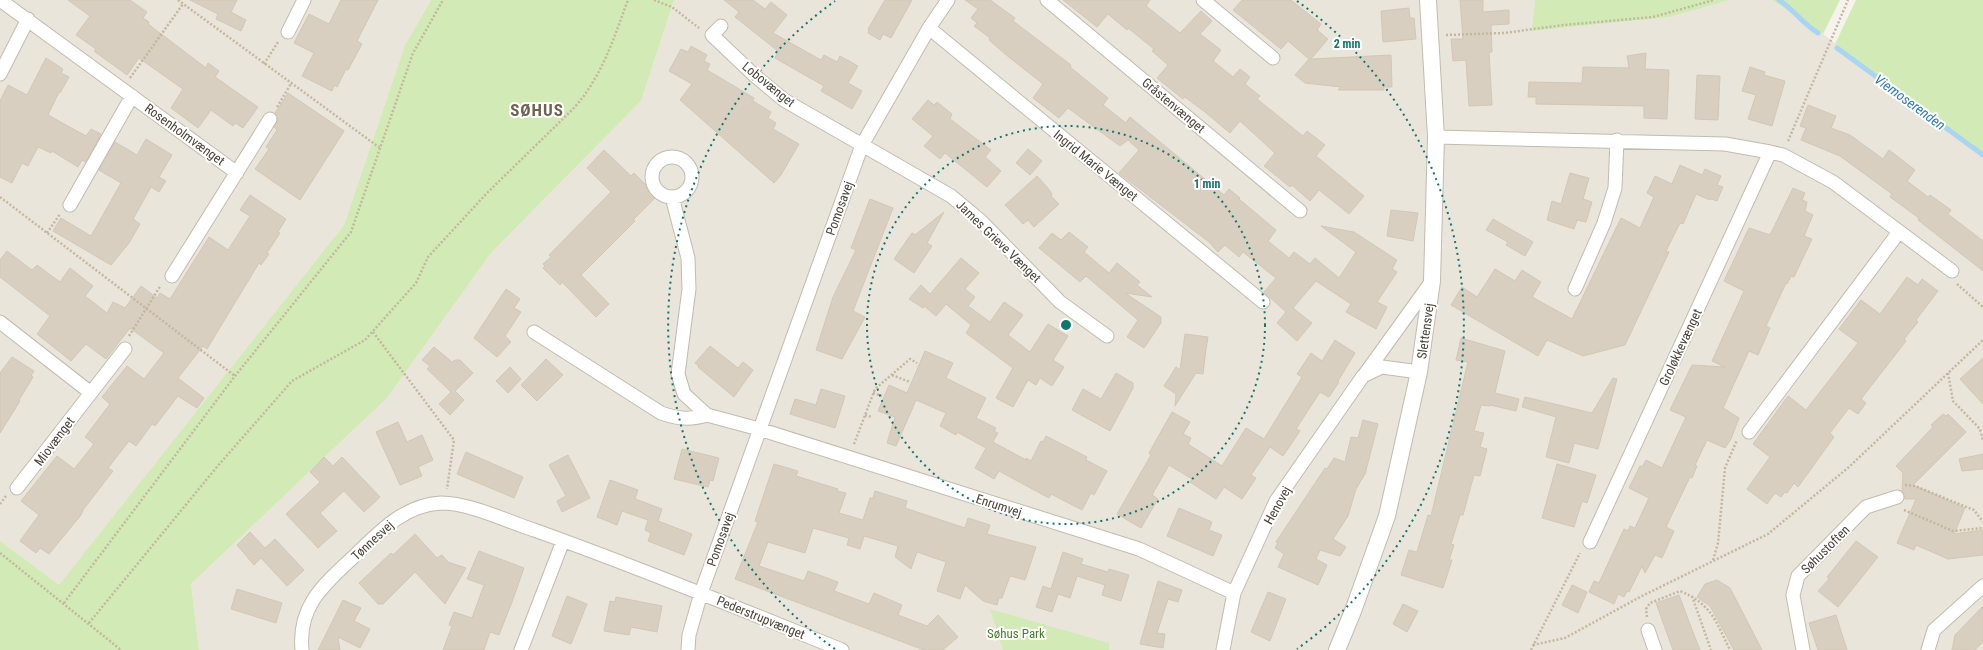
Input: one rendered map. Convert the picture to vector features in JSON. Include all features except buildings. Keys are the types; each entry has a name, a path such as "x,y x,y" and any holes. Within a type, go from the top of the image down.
{"street":[{"name":"Rosenholmvænget","path":"0,0 237,172"},
{"path":"288,32 304,0"},
{"name":"Pomosavej","path":"688,650 689,636 701,593 862,145 929,28 948,0"},
{"name":"Gråstenvænget","path":"1048,0 1300,211"},
{"path":"1203,0 1273,58"},
{"name":"Slettensvej","path":"1337,650 1353,611 1386,516 1419,372 1432,281 1436,137 1428,0"},
{"path":"0,74 28,19"},
{"name":"Ingrid Marie Vænget","path":"929,28 1263,302"},
{"name":"Lobovænget","path":"716,30 754,75 784,100 862,145"},
{"name":"Rosenholmvænget","path":"70,205 127,92"},
{"name":"Rosenholmvænget","path":"172,276 270,119"},
{"path":"1436,137 1618,140 1725,144 1783,155 1833,182 1952,271"},
{"path":"1575,289 1604,223 1615,188 1618,140"},
{"name":"James Grieve Vænget","path":"862,145 952,196 982,221 1060,302 1107,336"},
{"name":"Groløkkevænget","path":"1590,542 1770,152"},
{"path":"672,197 688,258 690,289 678,374 684,394 707,415 759,429"},
{"path":"1749,432 1899,232"},
{"name":"Henovej","path":"1223,650 1234,593 1276,501 1363,376 1432,281"},
{"path":"0,322 91,393"},
{"path":"534,332 662,413 676,418 692,419 707,415"},
{"name":"Miovænget","path":"17,488 125,349"},
{"name":"Henovej","path":"1363,376 1382,366 1419,372"},
{"name":"Enrumvej","path":"759,429 1138,549 1234,593"},
{"name":"Søhustoften","path":"1803,650 1793,595 1798,576 1866,507 1897,496"},
{"name":"Tønnesvej","path":"302,650 301,636 307,611 322,586 395,518 418,507 460,504 701,593"},
{"path":"521,650 563,541"},
{"path":"1928,650 1934,630 1983,586"},
{"name":"Pederstrupvænget","path":"701,593 842,650"},
{"path":"1648,630 1655,650"}],"path":[{"path":"178,0 264,64 292,82 380,148"},
{"path":"64,602 235,376 351,232 412,53 443,0"},
{"path":"89,623 216,468 292,381 365,340 416,283 428,257 487,193 563,120 585,96 604,66 628,0"},
{"path":"654,0 672,7 700,29 716,30"},
{"path":"1430,36 1504,33 1564,25 1653,17 1714,0"},
{"path":"1783,155 1848,0"},
{"path":"127,92 183,4"},
{"path":"264,64 281,36 288,32"},
{"path":"270,119 292,82"},
{"path":"0,197 235,376"},
{"path":"47,233 65,207 70,205"},
{"path":"1952,271 1958,286 1983,307"},
{"path":"125,349 126,341 146,308 166,278 172,276"},
{"path":"373,332 454,440 445,504"},
{"path":"1533,644 1565,638 1713,560 1768,534 1849,467 1983,340"},
{"path":"848,457 875,389 910,360 917,363"},
{"path":"1948,373 1953,401 1980,429 1983,441"},
{"path":"892,375 910,382"},
{"path":"873,393 882,396"},
{"path":"865,415 872,417"},
{"path":"1713,560 1718,543 1725,468 1736,441 1749,432"},
{"path":"1983,522 1974,510 1916,486 1901,485 1897,496 1900,508 1953,531 1983,528"},
{"path":"1530,650 1570,570 1583,549 1590,542"},
{"path":"0,553 64,602 121,650"},
{"path":"1648,630 1646,610 1650,603 1680,591 1692,596 1708,608 1730,650"},
{"path":"1692,596 1711,650"}],"shaded area":[{"path":"0,0 431,0 405,45 344,225 59,586 0,541"},
{"path":"674,0 1535,0 1533,31 1670,17 1730,0 1772,0 1823,34 1983,157 1983,650 199,650 191,584 387,398 491,253 641,101"}],"green space":[{"path":"431,0 674,0 641,101 491,253 387,398 191,584 199,650 0,650 0,541 59,585 344,225 405,45"},
{"path":"1535,0 1730,0 1670,17 1532,31"},
{"path":"1772,0 1840,0 1823,34"},
{"path":"1856,0 1983,0 1983,157 1835,44"},
{"name":"Søhus Park","path":"990,609 1109,643 1109,650 1003,650"}],"waterway":[{"name":"Viemoserenden","path":"1779,0 1818,33"},
{"name":"Viemoserenden","path":"1837,48 1983,155"}],"district":[{"name":"SØHUS","path":"537,110"}]}
